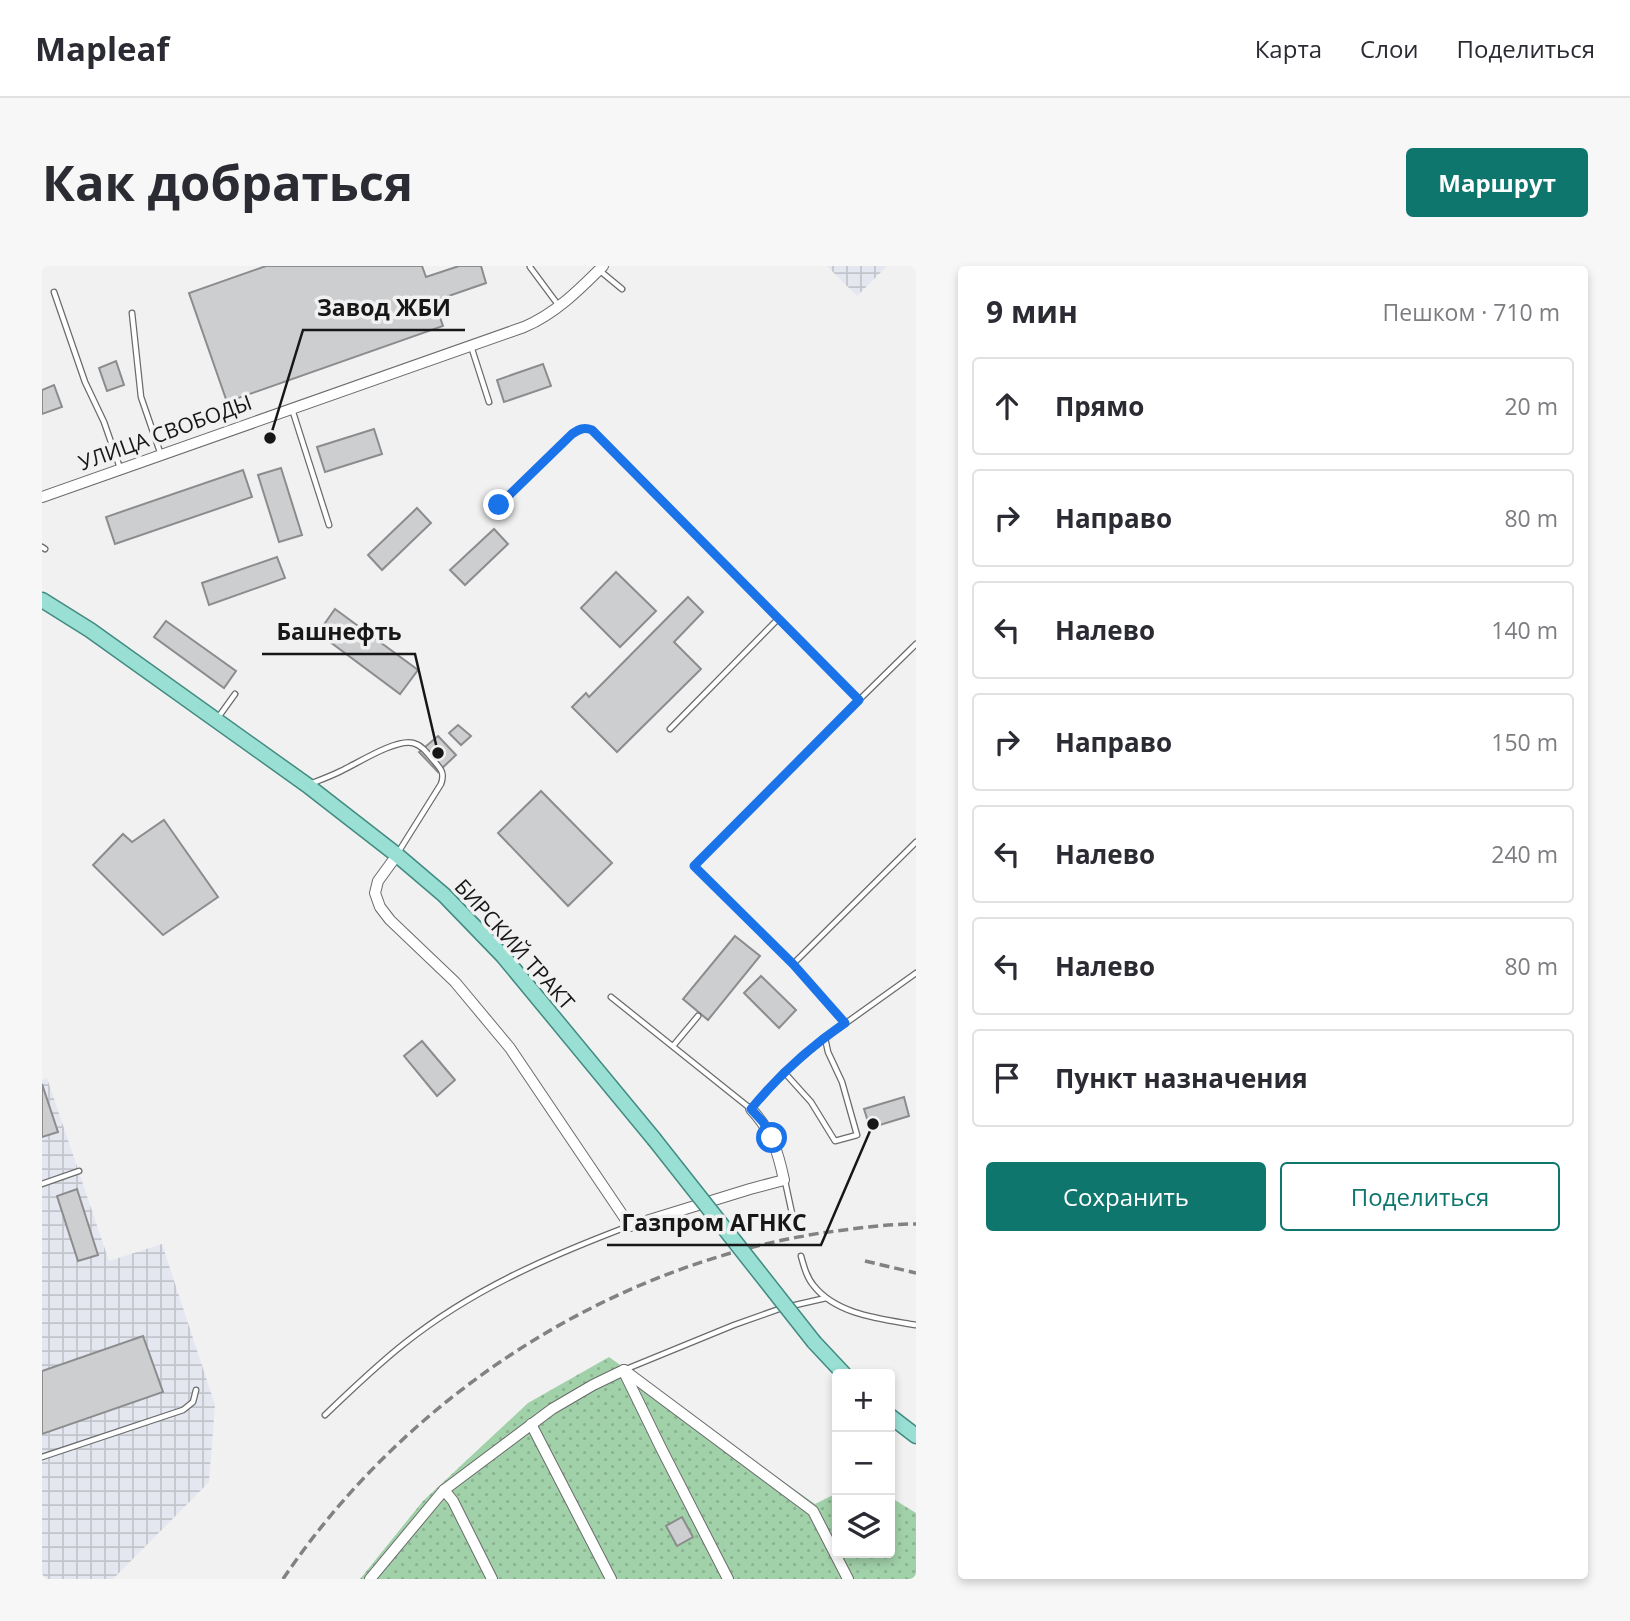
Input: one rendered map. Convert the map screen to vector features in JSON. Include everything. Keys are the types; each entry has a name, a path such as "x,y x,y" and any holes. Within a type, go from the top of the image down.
{"main road":[{"name":"БИРСКИЙ ТРАКТ","path":"42,600 90,630 307,785 397,855 477,926 654,1139 814,1342 839,1369"},
{"path":"895,1420 916,1436"}],"street":[{"name":"УЛИЦА СВОБОДЫ","path":"42,496 540,321 601,268"},
{"path":"397,855 378,881 375,893 380,907 390,920 455,982 502,1038 630,1226 785,1181 772,1138 751,1109"},
{"path":"370,1579 444,1490 531,1424 573,1397 624,1370"},
{"path":"624,1370 728,1579"},
{"path":"624,1370 813,1511 848,1579"},
{"path":"531,1424 611,1579"},
{"path":"444,1490 453,1501 492,1579"},
{"path":"378,1567 384,1579"}],"lane":[{"path":"530,267 559,307"},
{"path":"601,268 622,289"},
{"path":"54,292 85,382 104,422 120,469"},
{"path":"132,313 141,397 161,455"},
{"path":"471,346 489,402"},
{"path":"292,408 330,525"},
{"path":"499,505 572,434 580,429 592,430 859,700"},
{"path":"670,729 778,619"},
{"path":"845,1023 793,964 694,866 916,644"},
{"path":"216,721 235,694"},
{"path":"307,785 397,744 416,744 421,747 443,771 444,777 397,855"},
{"path":"793,964 916,842"},
{"path":"611,997 751,1109 784,1072 825,1038 916,973"},
{"path":"673,1046 698,1016"},
{"path":"784,1072 811,1102 835,1141 857,1135 842,1082 828,1052 825,1038"},
{"path":"42,1184 79,1171"},
{"path":"785,1181 793,1217"},
{"path":"325,1415 405,1343 447,1312 527,1267 630,1226"},
{"path":"801,1256 810,1280 826,1298 864,1315 916,1325"},
{"path":"624,1370 734,1325 800,1303 826,1298"},
{"path":"42,1457 183,1410 193,1402 196,1390"}],"shaded area":[{"path":"827,266 887,266 857,296"},
{"path":"47,1078 109,1261 162,1244 215,1405 209,1482 113,1579 42,1579 42,1080"}],"green space":[{"path":"609,1357 815,1504 832,1496 832,1558 895,1558 895,1500 916,1513 916,1579 360,1579 423,1501 528,1403"}],"building":[{"path":"266,266 422,266 426,277 459,266 481,266 486,283 434,301 443,326 227,402 189,293"},
{"path":"116,361 124,385 107,391 99,368"},
{"path":"543,364 551,386 504,402 497,380"},
{"path":"54,385 62,407 42,414 42,390"},
{"path":"374,429 382,454 325,472 317,447"},
{"path":"281,468 302,535 279,542 258,475"},
{"path":"243,470 252,497 115,544 106,517"},
{"path":"417,508 431,523 382,570 368,555"},
{"path":"494,529 508,544 465,585 450,570"},
{"path":"277,557 285,578 209,605 202,583"},
{"path":"616,572 656,611 620,647 581,608"},
{"path":"688,597 703,612 674,642 701,669 617,752 572,707 586,693 589,697"},
{"path":"335,609 418,670 400,694 318,633"},
{"path":"166,621 236,671 224,688 154,637"},
{"path":"458,725 471,736 461,745 449,733"},
{"path":"438,736 456,755 438,772 419,752"},
{"path":"541,791 612,863 568,906 498,833"},
{"path":"164,820 218,897 163,935 93,865 123,834 132,842"},
{"path":"735,936 760,956 708,1020 683,999"},
{"path":"761,976 796,1010 779,1028 744,993"},
{"path":"422,1041 455,1080 437,1096 404,1056"},
{"path":"42,1084 58,1132 42,1137"},
{"path":"904,1097 909,1116 870,1128 864,1109"},
{"path":"77,1189 98,1255 78,1261 57,1196"},
{"path":"143,1336 163,1392 42,1434 42,1371"},
{"path":"682,1517 693,1537 677,1546 666,1526"}],"railway":[{"path":"283,1579 332,1514 388,1453 450,1399 517,1351 588,1310 663,1276 741,1250 821,1233 916,1224"},
{"path":"865,1261 916,1273"}],"place":[{"name":"Завод ЖБИ","path":"270,438"},
{"name":"Башнефть","path":"438,753"},
{"name":"Газпром АГНКС","path":"873,1124"}],"route":[{"path":"499,505 572,434 580,429 592,430 859,700 694,866 793,964 845,1023 784,1072 751,1109 772,1138"}]}
